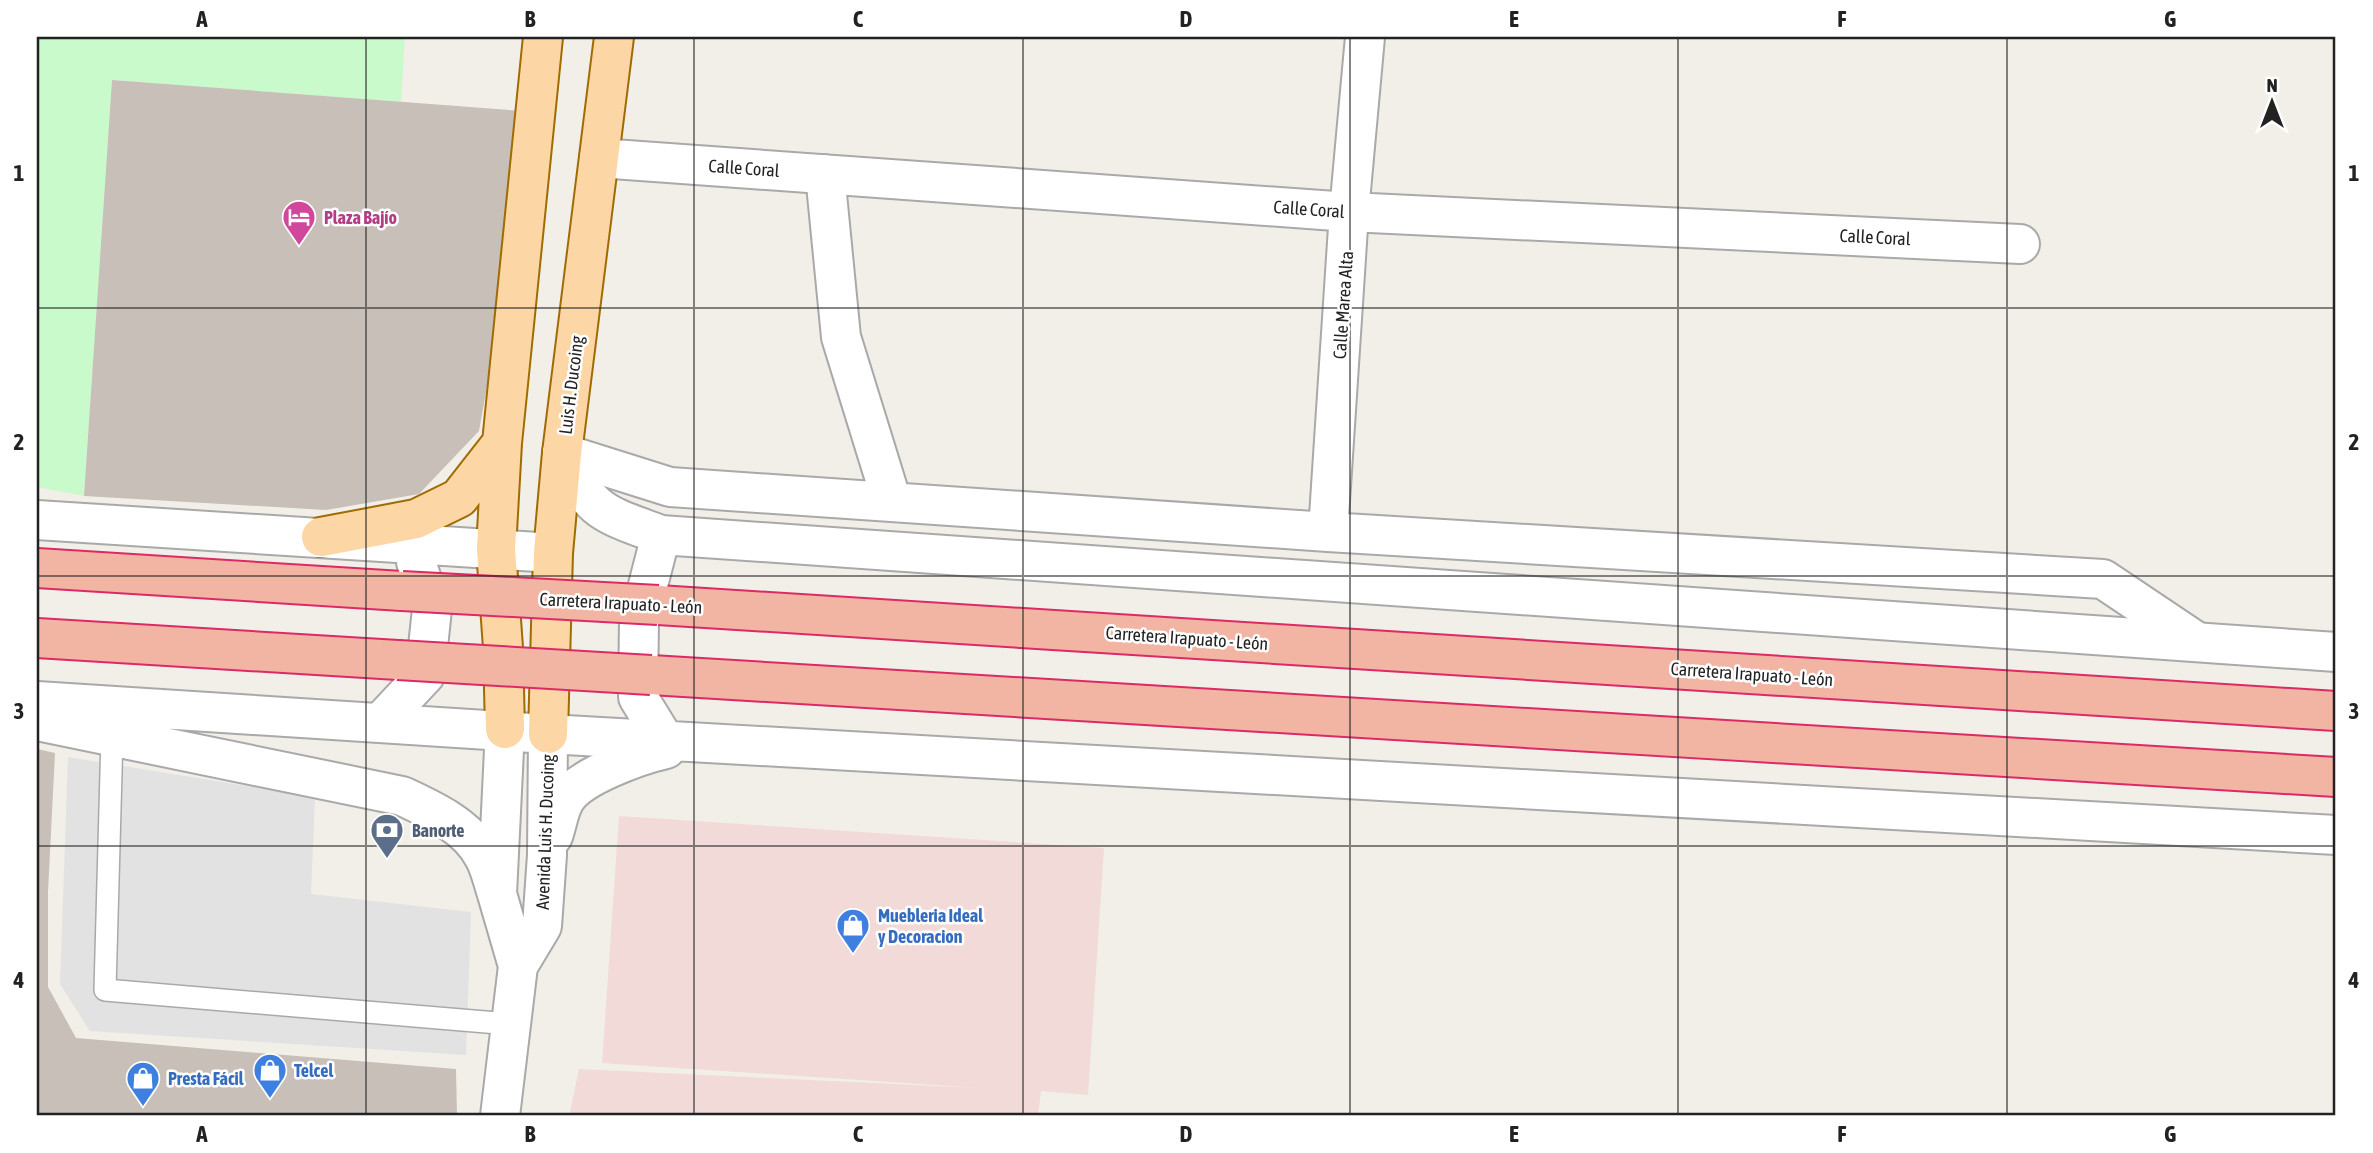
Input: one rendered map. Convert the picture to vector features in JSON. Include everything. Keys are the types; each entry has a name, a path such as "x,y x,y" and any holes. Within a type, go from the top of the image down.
{"highway":[{"name":"Carretera Irapuato - León","path":"37,568 2336,711"},
{"path":"37,638 2336,777"}],"main road":[{"path":"505,729 496,549 502,443 543,37"},
{"name":"Luis H. Ducoing","path":"548,734 553,553 562,453 614,37"},
{"path":"321,537 416,519 460,498 502,443"}],"street":[{"name":"Calle Marea Alta","path":"1328,532 1349,212 1365,37"},
{"name":"Calle Coral","path":"599,158 1349,212 2020,244"},
{"path":"825,174 841,337 892,502"},
{"path":"562,453 670,487 1328,532 2103,579 2194,640"},
{"path":"562,453 581,490 604,514 661,535 2336,652"},
{"path":"37,520 553,553"},
{"path":"661,535 639,620 638,697 681,741"},
{"path":"382,722 425,675 432,610 410,544"},
{"path":"37,701 505,729 548,734 2336,835"},
{"path":"37,721 402,796 435,812 461,830 484,857 497,894"},
{"name":"Avenida Luis H. Ducoing","path":"505,729 497,894 518,966"},
{"name":"Avenida Luis H. Ducoing","path":"500,1116 518,966 542,926 547,855 548,734"},
{"path":"547,855 566,798 601,772 681,741"}],"lane":[{"path":"112,736 105,990 510,1024"}],"shaded area":[{"path":"68,757 315,797 311,894 471,912 466,1055 90,1031 60,984"},
{"name":"Muebleria Ideal y Decoracion","path":"619,816 1104,848 1088,1095 1041,1091 1038,1116 574,1116 570,1112 579,1069 980,1088 602,1063"}],"green space":[{"path":"37,37 405,37 401,102 112,80 84,496 37,487"}],"building":[{"path":"112,80 536,112 479,431 419,494 326,510 84,496"},
{"path":"37,749 55,753 48,892 48,987 76,1038 456,1069 457,1116 37,1116"}],"place":[{"name":"Plaza Bajío","path":"299,247"},
{"name":"Banorte","path":"387,860"},
{"name":"Muebleria Ideal y Decoracion","path":"853,955"},
{"name":"Telcel","path":"270,1100"},
{"name":"Presta Fácil","path":"143,1108"}]}
